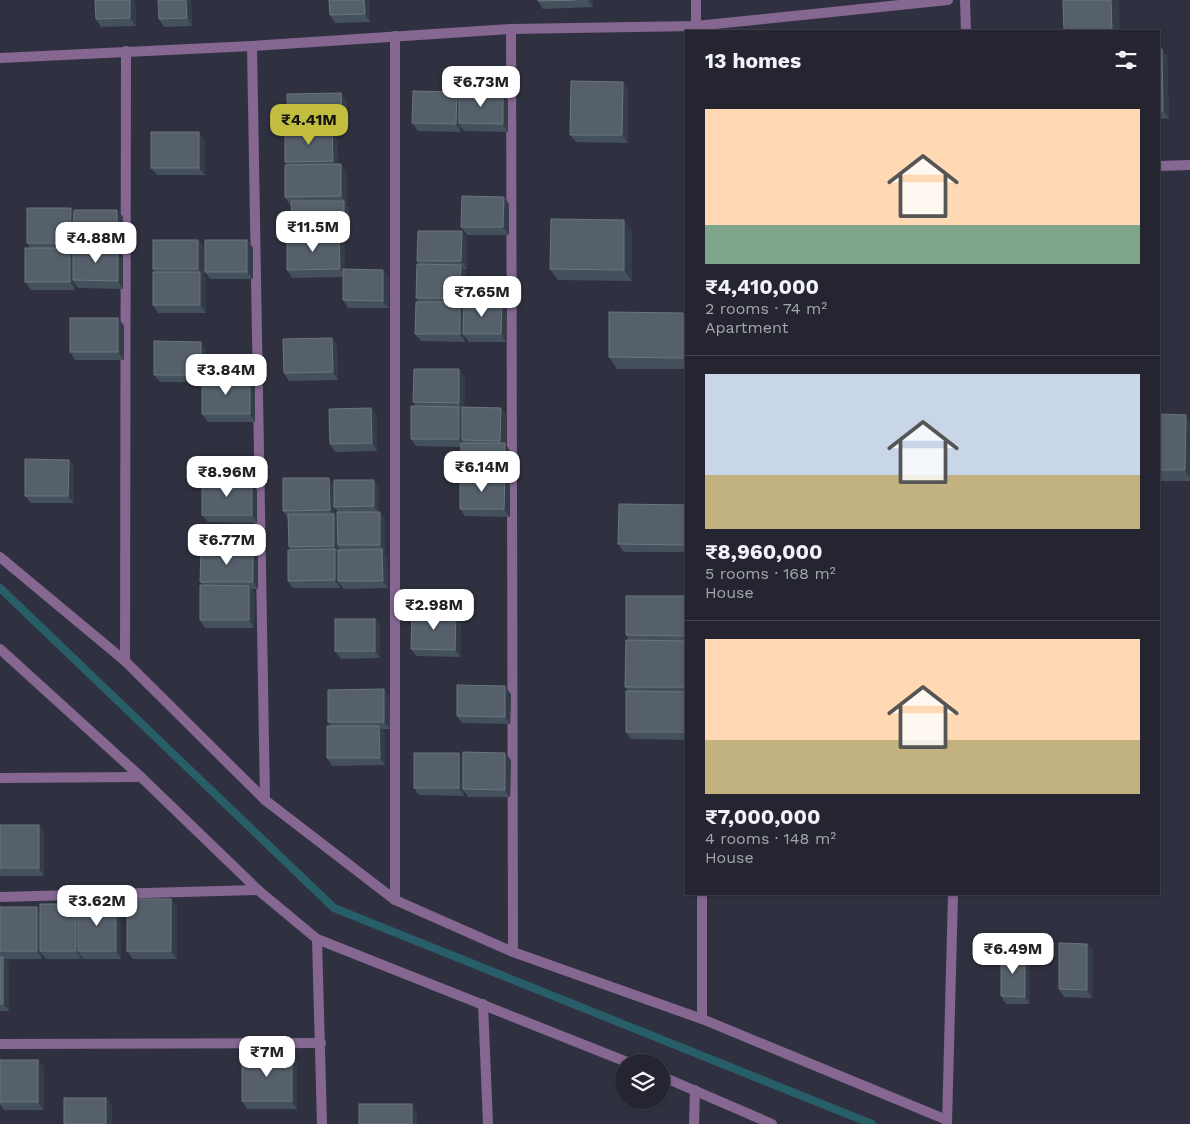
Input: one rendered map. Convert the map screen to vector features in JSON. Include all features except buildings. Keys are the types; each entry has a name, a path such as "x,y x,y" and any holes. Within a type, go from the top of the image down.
{"street":[{"path":"696,0 696,28"},
{"path":"0,58 252,46 511,29 696,28 948,0"},
{"path":"965,0 966,30"},
{"path":"511,29 513,952"},
{"path":"395,36 395,900"},
{"path":"252,46 265,800"},
{"path":"125,662 126,51"},
{"path":"1160,166 1190,165"},
{"path":"0,558 125,662 265,800 395,900 513,952 702,1019 947,1122 953,895"},
{"path":"0,649 141,777 258,890 317,939 615,1057"},
{"path":"0,778 141,777"},
{"path":"0,897 258,890"},
{"path":"702,895 702,1019"},
{"path":"317,939 322,1124"},
{"path":"483,1004 488,1124"},
{"path":"0,1044 321,1043"},
{"path":"670,1080 772,1124"},
{"path":"694,1124 695,1090"}],"waterway":[{"path":"0,588 334,908 872,1124"}]}
